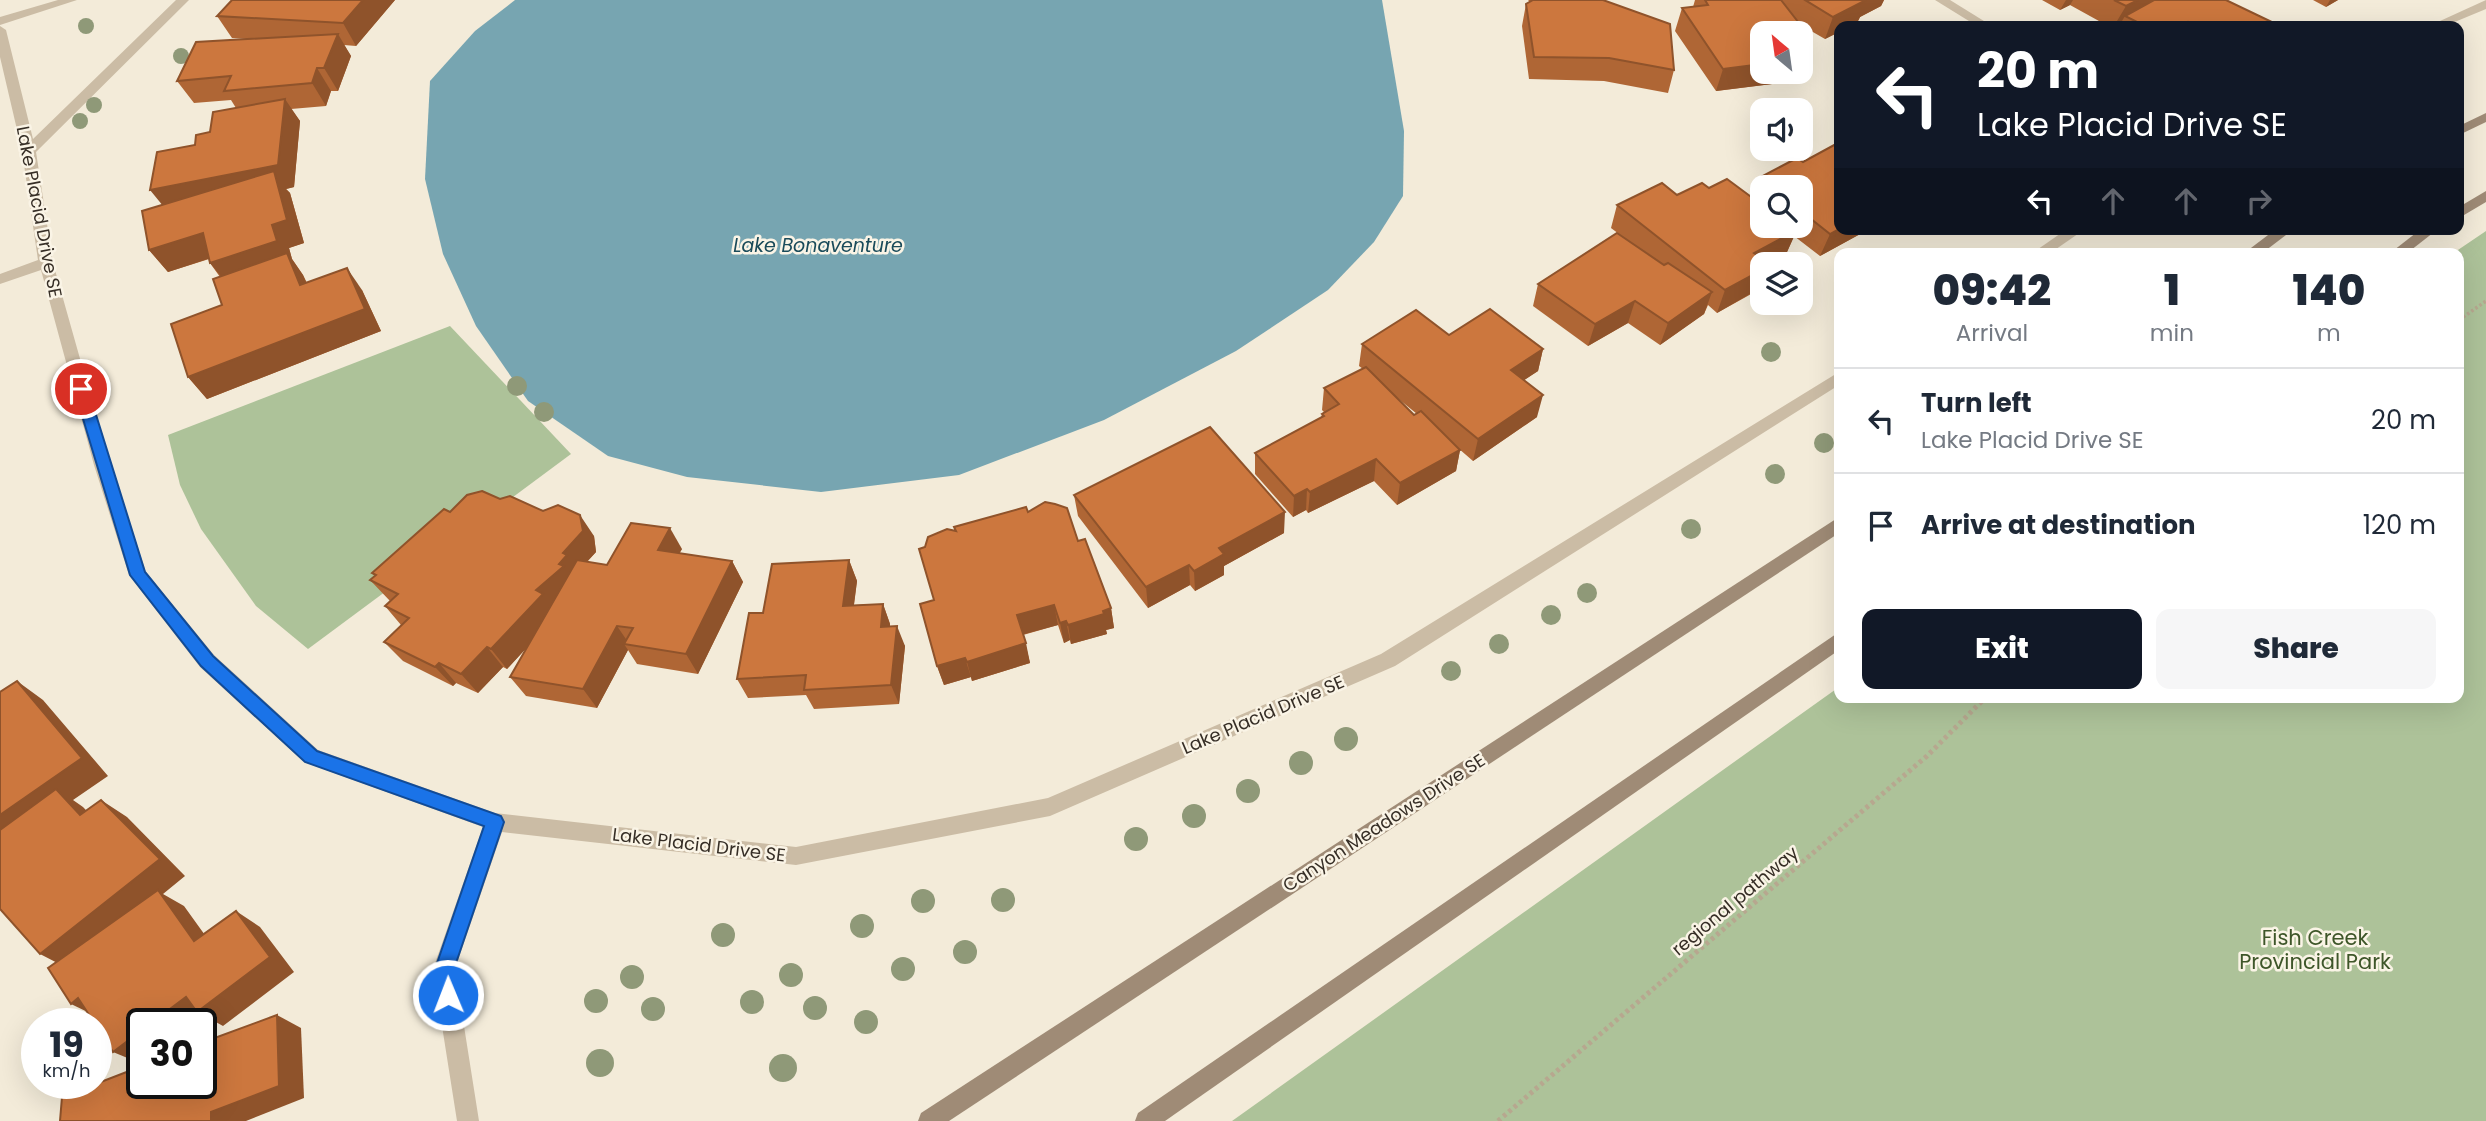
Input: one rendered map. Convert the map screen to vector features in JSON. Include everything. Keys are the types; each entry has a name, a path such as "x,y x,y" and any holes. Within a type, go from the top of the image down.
{"main road":[{"path":"2464,128 2486,117"},
{"path":"2464,210 2486,196"},
{"path":"2259,248 2278,235"},
{"path":"2404,248 2423,235"},
{"name":"Canyon Meadows Drive SE","path":"929,1121 1834,527"},
{"path":"1146,1121 1834,643"}],"street":[{"path":"0,22 71,0"},
{"path":"29,151 183,0"},
{"path":"1941,0 1977,21"},
{"path":"2447,21 2486,4"},
{"name":"Lake Placid Drive SE","path":"0,30 29,151 46,263 102,465 138,575 207,661 311,756 495,822 796,856 1050,807 1388,660 1834,381"},
{"path":"2048,248 2068,235"},
{"path":"0,279 46,263"},
{"path":"468,1121 444,969 495,822"}],"path":[{"path":"2464,316 2486,301"},
{"name":"regional pathway","path":"1498,1121 1927,756 1980,703"}],"green space":[{"name":"Fish Creek Provincial Park","path":"2486,231 2486,1121 1232,1121 1834,691 1834,703 2464,703 2464,248 2461,248"},
{"path":"450,326 571,454 308,649 256,606 201,529 180,485 168,435"}],"water":[{"name":"Lake Bonaventure","path":"515,0 1382,0 1404,131 1403,196 1374,242 1328,290 1236,351 1104,420 959,475 821,492 687,477 608,456 528,401 476,326 443,254 425,179 430,81 475,31"}],"building":[{"path":"232,0 363,0 343,23 217,16"},
{"path":"1533,0 1603,0 1670,24 1674,70 1609,58 1534,57 1526,4"},
{"path":"1705,0 1781,0 1797,21 1750,21 1750,66 1723,69 1682,8 1708,5"},
{"path":"1805,0 1866,0 1833,17"},
{"path":"2114,0 2138,0 2126,6"},
{"path":"2154,0 2226,0 2270,21 2135,21 2125,16"},
{"path":"338,34 324,68 317,68 312,83 224,91 231,76 177,81 196,42"},
{"path":"285,99 278,165 150,190 157,152 195,145 196,135 210,132 213,112"},
{"path":"1834,145 1834,232 1830,234 1813,221 1813,175 1765,175 1791,161 1813,161 1813,157"},
{"path":"274,171 287,220 272,225 277,241 210,263 203,233 149,250 142,211"},
{"path":"1727,179 1750,196 1750,238 1782,238 1756,252 1750,252 1750,276 1725,290 1617,205 1662,183 1677,195 1702,183 1709,188"},
{"path":"1617,233 1664,265 1668,263 1712,292 1668,323 1635,301 1595,324 1538,284"},
{"path":"287,253 300,285 347,268 365,309 188,377 171,324 222,305 213,279"},
{"path":"1490,309 1543,349 1511,370 1543,395 1478,439 1362,344 1416,310 1449,335"},
{"path":"1366,367 1414,415 1421,411 1460,450 1400,483 1376,459 1310,492 1307,489 1294,496 1255,453 1324,416 1322,414 1339,404 1324,388"},
{"path":"1210,427 1285,512 1219,548 1224,554 1194,571 1189,565 1146,587 1074,495"},
{"path":"482,491 500,499 510,496 543,511 558,505 580,515 583,531 563,553 567,555 559,564 564,566 536,590 543,594 491,649 487,647 461,674 439,663 435,667 384,642 409,618 385,606 398,594 370,580 376,575 372,573 444,509 450,512 467,495"},
{"path":"1045,502 1067,508 1078,541 1085,539 1111,608 1103,611 1104,614 1068,625 1066,621 1060,623 1054,605 1017,615 1026,643 967,662 965,658 937,666 920,604 934,600 919,549 925,547 928,537 947,529 956,531 954,527 1026,507 1028,512"},
{"path":"631,523 670,528 658,550 732,561 686,654 624,644 633,628 617,626 583,689 510,677 577,560 607,565"},
{"path":"849,560 843,606 883,604 881,627 897,626 891,685 804,690 806,675 737,679 749,613 763,613 772,564"},
{"path":"17,681 82,758 0,815 0,692"},
{"path":"56,789 80,815 101,800 160,859 40,954 0,909 0,830"},
{"path":"158,890 194,941 236,911 270,957 202,1008 194,1008 186,997 171,1008 126,1008 126,1042 113,1052 112,1008 85,1008 78,998 71,1004 48,968"},
{"path":"277,1015 279,1086 211,1112 211,1121 60,1121 62,1099 112,1099 112,1078 126,1072 126,1099 217,1099 217,1037"}],"route":[{"path":"81,389 102,465 138,575 207,661 311,756 495,822 444,969 448,995"}]}
